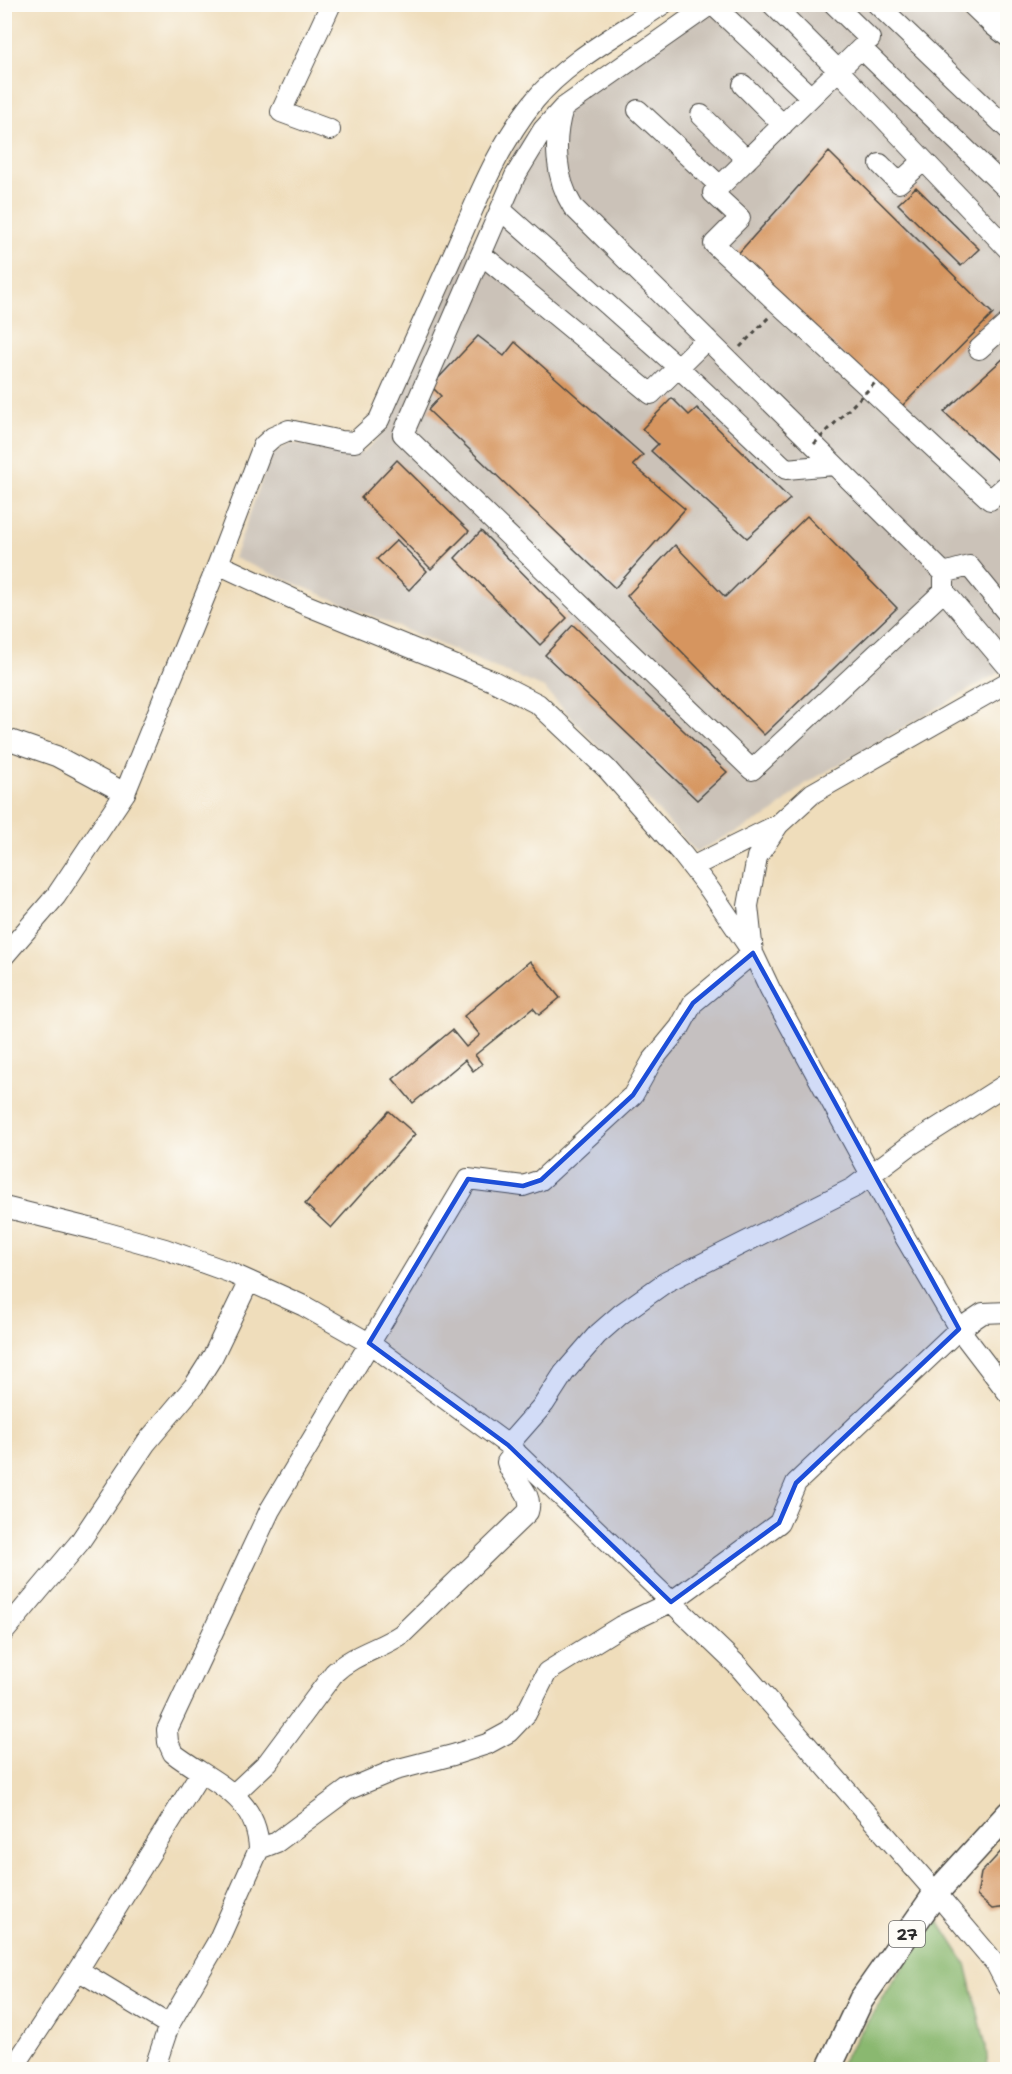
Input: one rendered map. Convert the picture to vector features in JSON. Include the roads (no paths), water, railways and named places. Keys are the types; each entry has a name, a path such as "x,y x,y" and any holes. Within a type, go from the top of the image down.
{"main road":[{"name":"27","path":"828,2070 861,2000 936,1893 1008,1814"}],"street":[{"path":"330,130 281,112 331,4"},
{"path":"4,956 56,896 125,793 263,446 273,437 289,430 340,441 356,442 380,420 477,198 506,142 535,100 573,65 663,4"},
{"path":"811,97 712,4 563,108 543,130 515,176 403,434 753,770 944,582 969,566 1008,614"},
{"path":"772,4 1008,249"},
{"path":"834,4 865,43 1008,190"},
{"path":"971,4 1003,25"},
{"path":"1008,129 884,11 865,43 713,193 740,218 714,244 990,500 1008,484"},
{"path":"743,85 783,125"},
{"path":"563,108 556,145 561,179 573,207 834,465 944,582 1008,667"},
{"path":"638,110 720,186"},
{"path":"701,115 747,160"},
{"path":"880,164 899,183 924,160"},
{"path":"501,210 678,367 786,470 834,465"},
{"path":"481,254 651,394 707,339"},
{"path":"979,350 1008,323"},
{"path":"218,564 306,605 493,681 538,704 607,769 692,867 753,953 770,989 906,1239 959,1329 1008,1393"},
{"path":"753,953 748,906 758,857 779,824 813,793 1008,682"},
{"path":"4,738 56,756 125,793"},
{"path":"692,867 779,824"},
{"path":"154,2070 170,2025 218,1941 259,1849 258,1836 248,1809 234,1794 173,1753 168,1742 167,1730 270,1510 468,1179 523,1186 541,1180 633,1095 652,1061 680,1027 693,1003 753,953"},
{"path":"234,1794 268,1762 334,1673 345,1663 402,1634 528,1512 531,1504 528,1496 509,1471 507,1462 512,1448 564,1373 597,1335 621,1314 666,1282 853,1188 909,1146 1008,1083"},
{"path":"4,1207 165,1250 249,1281 304,1306 369,1343 512,1448 738,1666 996,1964 1008,1987"},
{"path":"4,1632 79,1543 146,1443 194,1386 213,1356 249,1281"},
{"path":"259,1849 277,1842 346,1790 395,1770 488,1744 509,1732 526,1714 547,1672 621,1626 671,1602 779,1523 796,1483 959,1329 983,1313 1008,1312"},
{"path":"12,2070 78,1970 201,1772"},
{"path":"78,1970 170,2025"}]}
